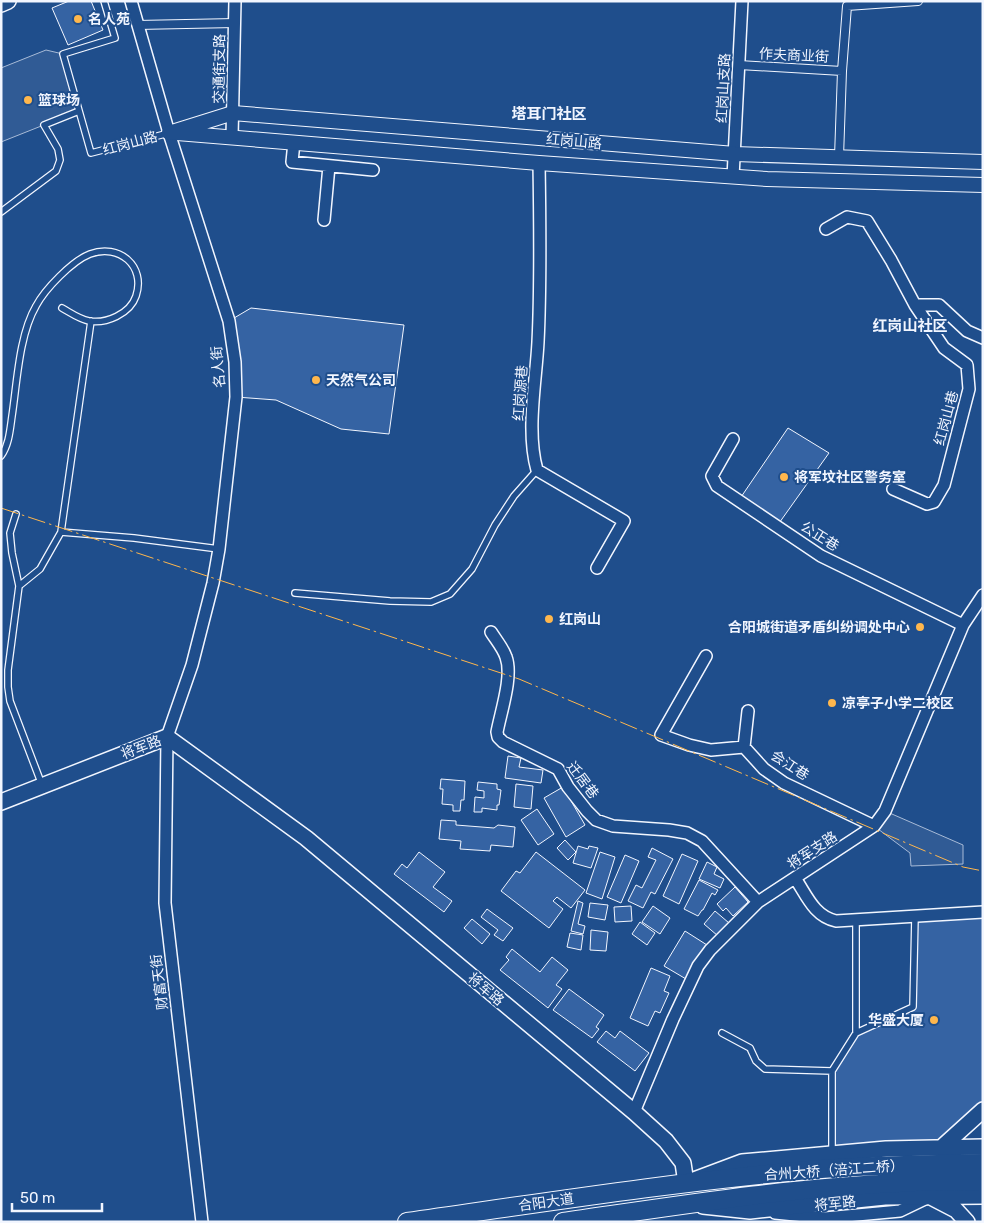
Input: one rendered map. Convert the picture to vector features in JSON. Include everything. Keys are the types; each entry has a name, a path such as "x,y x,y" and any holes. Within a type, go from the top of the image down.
{"highway":[{"name":"合州大桥（涪江二桥）","path":"686,1183 809,1170 899,1164 983,1163"},
{"name":"合州大桥（涪江二桥）","path":"687,1205 745,1197 899,1183 983,1181"},
{"name":"合阳大道","path":"407,1222 686,1183"},
{"name":"合阳大道","path":"563,1222 687,1205"}],"main road":[{"path":"1,4 8,1"},
{"name":"将军路","path":"1,802 167,737 306,838 634,1112 666,1141 683,1163 686,1183"},
{"path":"940,1148 983,1110"},
{"path":"686,1183 742,1162 886,1149 983,1147"},
{"name":"将军路","path":"687,1205 750,1211 886,1198 983,1196"},
{"path":"930,1197 956,1210 967,1222"}],"street":[{"name":"名人街","path":"130,1 169,133 229,322 235,362 236,397 219,549 192,664 167,737"},
{"name":"交通街支路","path":"232,138 235,1"},
{"name":"红岗山支路","path":"733,176 742,1"},
{"name":"作夫商业街","path":"739,64 842,71 846,4 918,1"},
{"path":"137,25 235,23"},
{"path":"838,157 842,71"},
{"name":"红岗山路","path":"169,133 233,113 735,154 983,162"},
{"name":"红岗山路","path":"169,133 539,163 767,179 983,185"},
{"path":"294,142 292,162 373,170"},
{"name":"红岗源巷","path":"537,470 533,455 532,428 540,305 539,163"},
{"path":"324,220 329,166"},
{"name":"红岗山巷","path":"826,229 846,217 867,221 915,305 944,348 966,365 969,389 944,485 934,502 927,504 893,489"},
{"path":"915,305 939,305 967,331 983,338"},
{"name":"公正巷","path":"733,439 712,476 717,486 821,556 963,625"},
{"path":"537,470 624,521 597,568"},
{"name":"将军支路","path":"634,1112 673,1019 698,966 710,950 758,902 874,826 885,811 963,625 983,595"},
{"name":"迁居巷","path":"491,632 506,656 508,669 497,732 498,737 503,742 558,769 568,787 586,811 596,820 613,826 687,833 702,841 758,902"},
{"path":"706,656 661,735 688,745 711,750 744,747 748,711"},
{"name":"财富天街","path":"167,737 165,903 202,1222"},
{"name":"会江巷","path":"744,747 764,769 784,783 874,826"},
{"path":"795,878 819,914 826,919 836,921 983,912"}],"lane":[{"path":"1,212 56,172 60,160 58,149 44,125 79,112 63,54 115,38 104,1"},
{"name":"红岗山路","path":"79,112 91,153 169,133"},
{"path":"1,456 9,436 24,332 35,307 48,288 89,254 113,251 123,256 133,265 137,278 136,296 128,309 113,318 91,321 77,317 62,308"},
{"path":"19,586 40,568 61,532 91,321"},
{"path":"295,593 390,602 431,602 450,594 472,569 495,525 514,496 537,470"},
{"path":"16,514 10,533 19,586 8,670 8,688 10,701 42,785"},
{"path":"61,532 134,538 219,549"},
{"path":"856,1033 913,1007 915,916"},
{"path":"832,1154 832,1071 856,1033 856,920"},
{"path":"722,1034 750,1048 756,1061 765,1069 832,1071"}],"shaded area":[{"path":"46,50 63,54 79,111 1,142 1,68"},
{"path":"885,811 963,845 963,864 911,866 910,853 874,826"}],"building":[{"name":"名人苑","path":"69,1 91,1 103,30 68,45 52,8"},
{"name":"天然气公司","path":"251,308 404,325 389,434 341,429 276,400 236,397 229,321"},
{"name":"将军坟社区警务室","path":"788,428 829,453 777,526 739,500"},
{"path":"508,756 521,758 519,767 543,770 541,783 505,778"},
{"path":"441,779 465,781 464,800 461,800 460,811 453,811 453,805 442,804 443,789 440,789"},
{"path":"478,782 497,784 497,789 501,790 497,810 482,808 482,812 474,812 475,797 484,798 484,791 477,790"},
{"path":"516,784 533,786 531,809 514,807"},
{"path":"563,787 585,825 566,837 544,798"},
{"path":"537,809 554,834 538,845 521,820"},
{"path":"441,820 456,821 456,825 494,828 498,825 515,827 513,847 491,845 490,851 460,849 461,841 439,839"},
{"path":"565,840 576,852 568,860 557,848"},
{"path":"578,846 588,849 589,846 598,848 591,868 573,863"},
{"path":"652,848 673,859 655,894 651,892 643,908 628,901 636,885 642,888 656,860 648,857"},
{"path":"419,852 445,872 433,887 452,901 444,912 394,874 402,864 407,868"},
{"path":"536,852 585,890 571,908 557,897 553,901 563,909 549,928 501,891 516,871 520,873"},
{"path":"600,852 615,857 602,899 586,893"},
{"path":"682,854 698,861 679,904 663,896"},
{"path":"625,855 639,861 621,903 607,897"},
{"path":"707,862 717,867 714,874 724,879 720,888 699,879"},
{"path":"699,880 718,890 715,895 712,893 698,916 684,909"},
{"path":"735,887 748,902 733,916 726,908 723,911 717,904"},
{"path":"578,901 583,903 578,924 585,926 583,934 571,931"},
{"path":"590,903 608,905 605,920 588,917"},
{"path":"631,906 632,921 615,922 614,907"},
{"path":"653,906 670,918 660,934 642,922"},
{"path":"487,909 513,928 503,941 494,935 498,930 481,917"},
{"path":"715,911 729,923 718,936 704,924"},
{"name":"华盛大厦","path":"983,912 983,1110 941,1148 832,1154 832,1071 856,1033 913,1007 915,916"},
{"path":"472,919 490,934 482,944 464,928"},
{"path":"640,922 655,933 647,945 632,934"},
{"path":"591,930 608,932 606,951 590,950"},
{"path":"685,931 707,945 686,979 664,966"},
{"path":"570,933 583,935 581,950 567,947"},
{"path":"512,949 540,972 552,957 568,970 556,985 562,989 548,1008 500,970 509,960 506,957"},
{"path":"651,968 670,976 664,991 669,993 660,1013 655,1011 648,1026 630,1018"},
{"path":"569,989 604,1015 596,1027 599,1029 592,1038 553,1010"},
{"path":"606,1031 615,1038 620,1031 649,1053 635,1071 597,1042"}],"power":[{"path":"1,508 519,679 963,867 983,871"}],"place":[{"name":"名人苑","path":"78,19"},
{"name":"篮球场","path":"28,100"},
{"name":"天然气公司","path":"316,380"},
{"name":"将军坟社区警务室","path":"784,477"},
{"name":"红岗山","path":"549,619"},
{"name":"合阳城街道矛盾纠纷调处中心","path":"920,627"},
{"name":"凉亭子小学二校区","path":"832,703"},
{"name":"华盛大厦","path":"934,1020"}],"district":[{"name":"塔耳门社区","path":"549,114"},
{"name":"红岗山社区","path":"910,326"}]}
